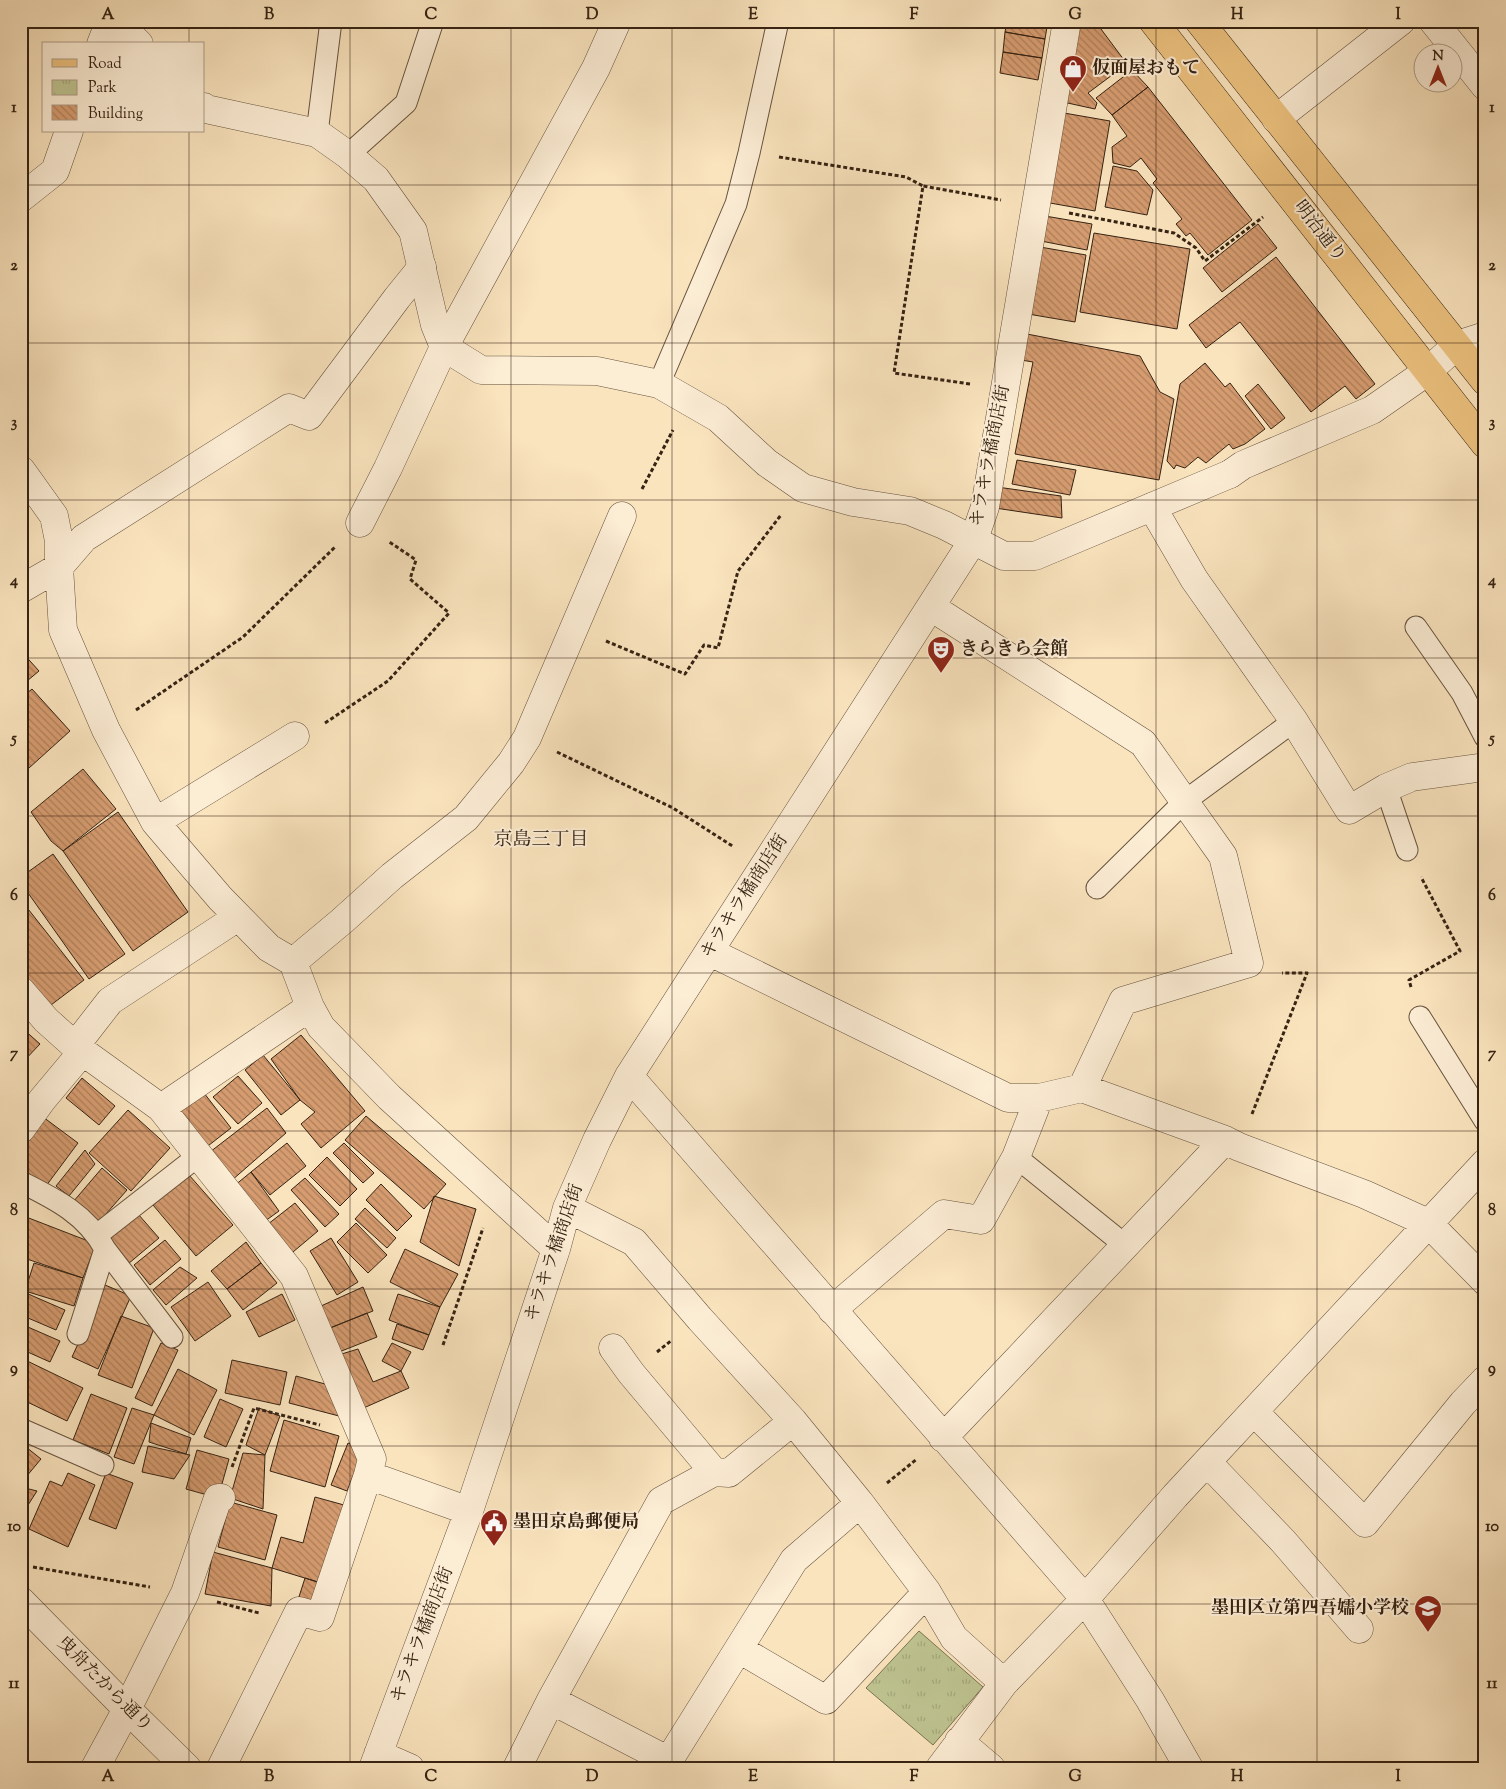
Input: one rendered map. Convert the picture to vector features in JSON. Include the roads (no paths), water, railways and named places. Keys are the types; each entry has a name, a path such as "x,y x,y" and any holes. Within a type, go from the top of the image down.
{"main road":[{"name":"明治通り","path":"1153,21 1485,444"},
{"name":"明治通り","path":"1199,21 1485,381"}],"street":[{"path":"102,42 110,21"},
{"path":"116,21 137,42"},
{"path":"360,522 388,468 444,347 596,68 617,21"},
{"name":"キラキラ橘商店街","path":"376,1761 470,1511 556,1250 567,1208 597,1140 629,1076 974,540 985,507 1067,21"},
{"path":"1276,119 1401,21"},
{"path":"1433,21 1485,86"},
{"path":"205,108 317,133 348,154 376,179 413,231 435,325 444,347 481,370 597,371 659,384 718,418 768,463 802,488 853,502 910,511 944,524 1004,556 1035,556 1230,474 1243,465 1372,410 1428,371 1457,345 1485,336"},
{"path":"22,196 54,172 69,132"},
{"path":"21,589 59,568 84,538 289,408 309,416 422,267"},
{"path":"21,470 54,516 59,541 62,630 106,730 156,822 238,917 269,948 293,962 310,1007 321,1027 389,1097 495,1192 556,1250"},
{"path":"1152,507 1194,579 1294,721 1349,810 1386,788 1412,777 1485,768"},
{"path":"293,962 392,876 466,818 511,763 527,738 622,516"},
{"path":"931,607 1142,743 1223,856 1249,963 1123,1001 1082,1088"},
{"path":"156,822 295,736"},
{"path":"21,1129 79,1049 110,1001 238,917"},
{"path":"710,952 1008,1098 1039,1098 1082,1088 1364,1194 1428,1224 1485,1281"},
{"path":"21,991 46,1020 79,1049 161,1108 294,1276 372,1459 320,1617 300,1611 221,1768"},
{"path":"161,1108 310,1007"},
{"path":"629,1076 1085,1599 1150,1700 1189,1768"},
{"path":"832,1310 944,1214 981,1220 1016,1157 1039,1098"},
{"path":"943,1438 1126,1246 1232,1144"},
{"path":"940,1768 1004,1683 1085,1599 1207,1462 1485,1163"},
{"path":"567,1208 634,1242 793,1422 860,1503 927,1592 954,1638 1004,1683"},
{"path":"613,1348 714,1472"},
{"path":"1254,1412 1365,1523 1463,1403 1485,1380"},
{"path":"517,1768 551,1700 661,1501 714,1472 729,1473 793,1422"},
{"path":"1207,1462 1283,1541 1359,1629"},
{"path":"368,1475 470,1511"},
{"path":"95,1768 185,1593 218,1498 221,1498"},
{"path":"551,1700 667,1765 794,1560 860,1503"},
{"path":"739,1649 826,1700 927,1592"},
{"name":"曳舟たから通り","path":"21,1601 188,1768"},
{"path":"959,1741 991,1768"},
{"path":"376,1761 410,1768"}],"lane":[{"path":"317,133 331,21"},
{"path":"348,154 406,103 433,21"},
{"path":"659,384 736,204 778,21"},
{"path":"1416,627 1462,693 1485,737"},
{"path":"1097,888 1185,801 1294,721"},
{"path":"1386,788 1407,850"},
{"path":"1420,1017 1485,1121"},
{"path":"78,1334 101,1242 198,1156"},
{"path":"1016,1157 1126,1246"},
{"path":"21,1182 64,1204 101,1242 172,1337"},
{"path":"21,1429 103,1465"}],"place":[{"name":"仮面屋おもて","path":"1073,93"},
{"name":"きらきら会館","path":"941,674"},
{"name":"墨田京島郵便局","path":"494,1547"},
{"name":"墨田区立第四吾嬬小学校","path":"1428,1633"}],"district":[{"name":"京島三丁目","path":"541,840"}]}
